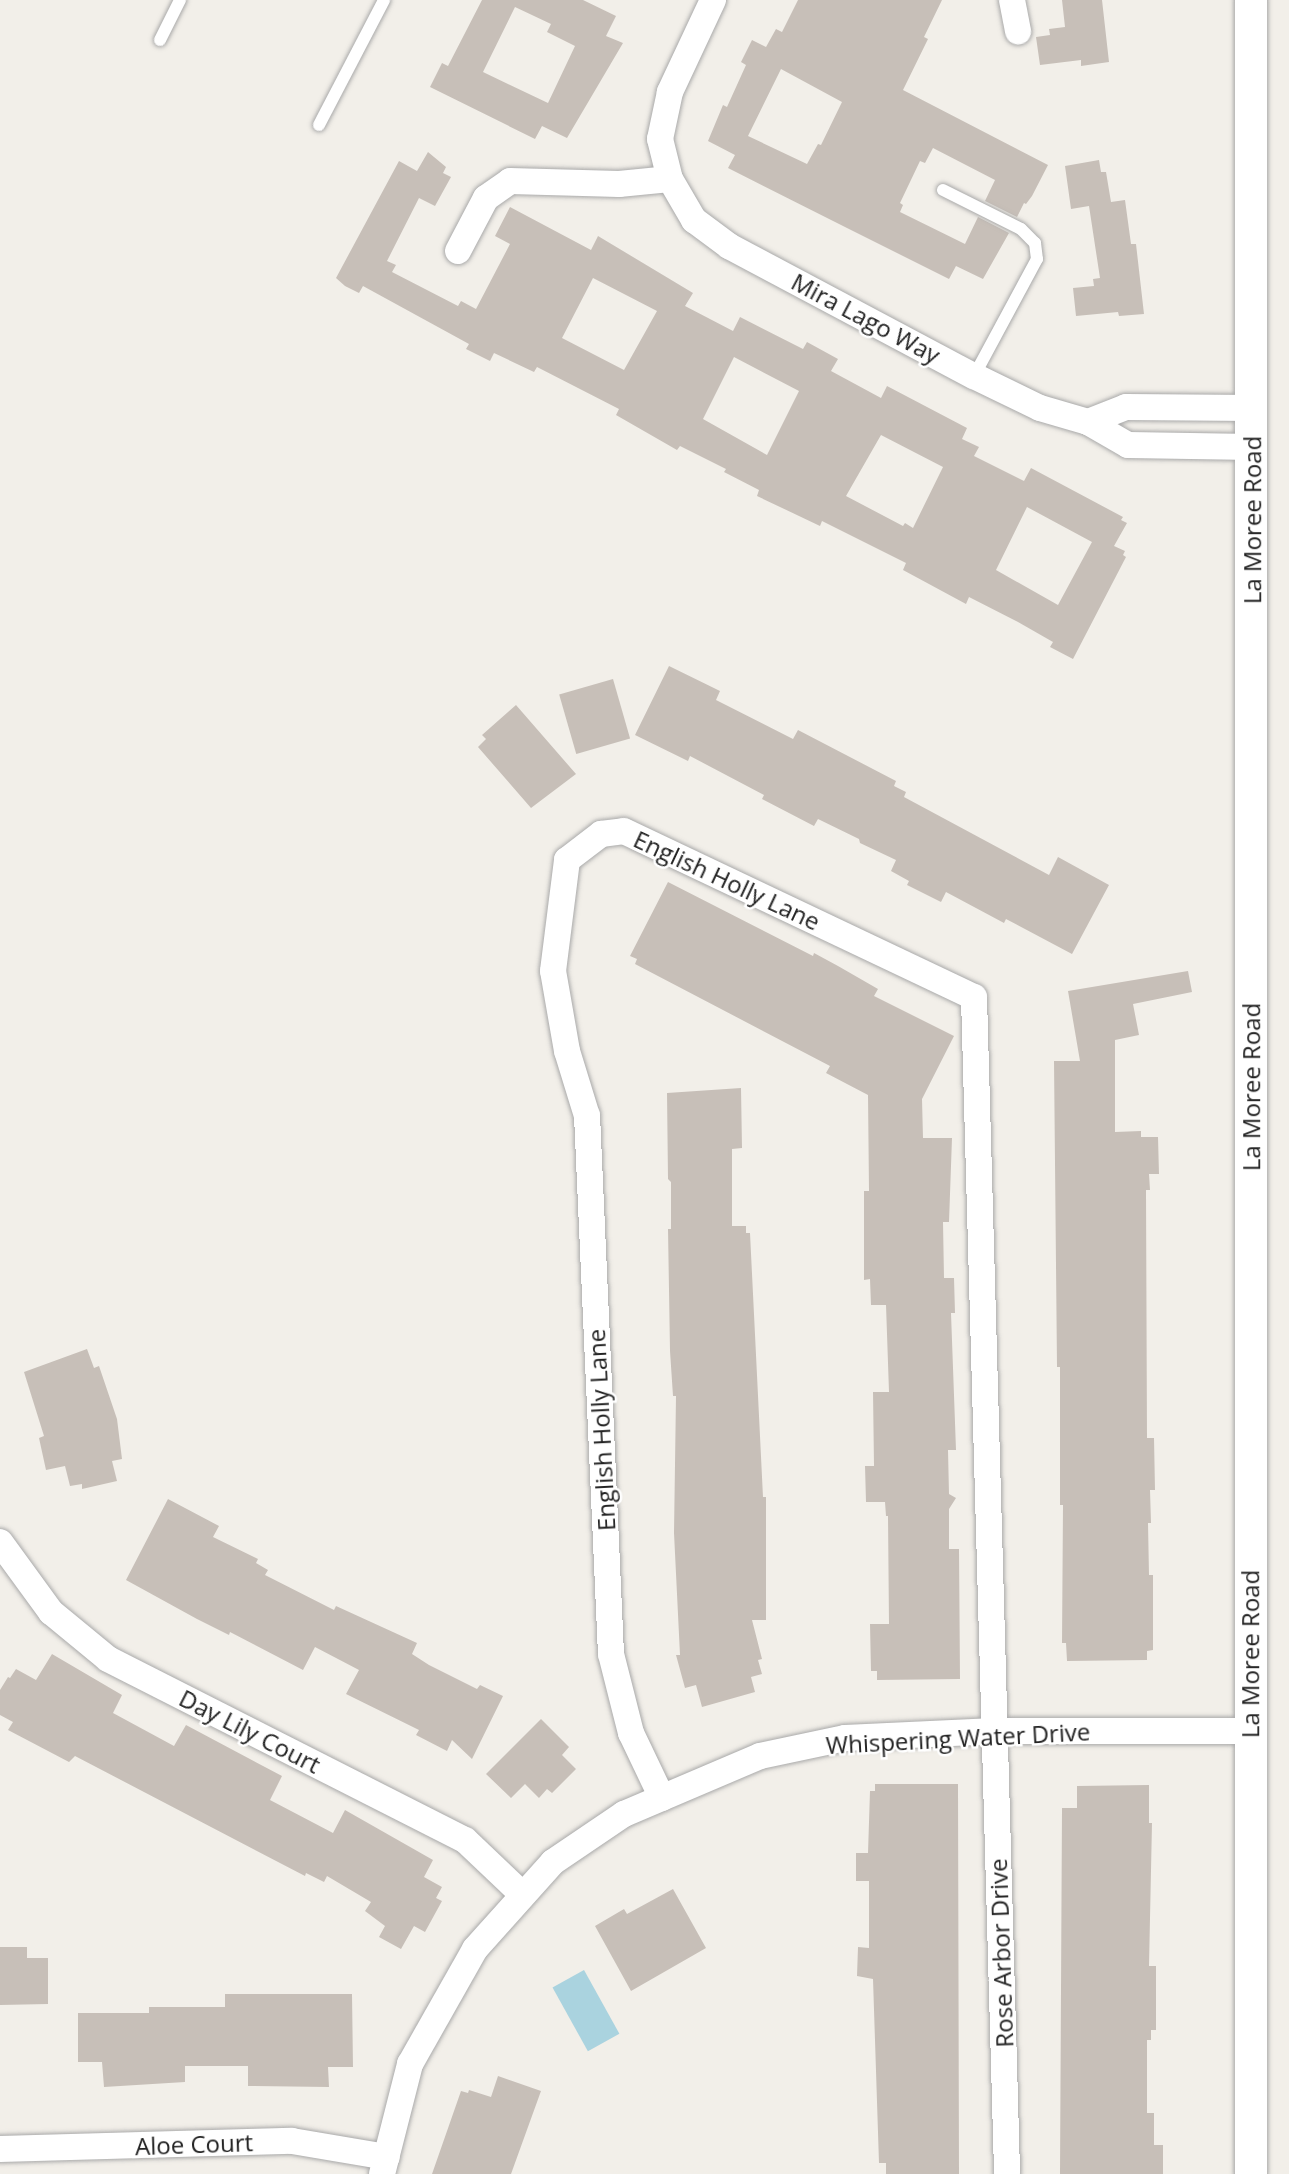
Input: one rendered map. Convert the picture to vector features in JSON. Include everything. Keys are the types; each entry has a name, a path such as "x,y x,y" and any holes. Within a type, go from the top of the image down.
{"street":[{"name":"Mira Lago Way","path":"713,0 670,92 660,139 670,179 694,220 729,246 974,376 1040,408 1088,422 1128,445 1253,447"},
{"path":"1012,0 1018,31"},
{"name":"La Moree Road","path":"1251,0 1251,2174"},
{"path":"457,251 486,198 510,181 620,184 670,179"},
{"path":"1088,422 1126,407 1253,408"},
{"name":"English Holly Lane","path":"662,1798 631,1733 611,1654 587,1116 566,1051 553,971 566,859 601,834 624,831 974,997 995,1731"},
{"name":"Day Lily Court","path":"0,1542 51,1612 108,1659 465,1840 523,1895"},
{"name":"Whispering Water Drive","path":"385,2165 410,2064 475,1949 553,1862 624,1814 760,1756 845,1738 995,1731 1250,1731"},
{"name":"Rose Arbor Drive","path":"995,1731 1007,2174"},
{"name":"Aloe Court","path":"0,2149 292,2141 385,2165"}],"lane":[{"path":"160,40 180,0"},
{"path":"319,125 384,0"},
{"path":"943,190 1021,229 1035,243 1037,259 974,376"}],"water":[{"path":"584,1970 619,2034 588,2051 553,1987"}],"building":[{"path":"482,0 583,0 616,16 606,36 623,43 567,138 542,126 535,139 430,87 442,63 448,66","holes":["515,7 551,24 547,32 575,46 548,103 483,72"]},
{"path":"798,0 942,0 924,37 928,39 903,90 1048,165 1032,196 1024,203 1017,217 985,201 995,180 933,148 925,163 920,161 900,203 903,205 900,212 965,244 978,217 1009,233 983,279 956,266 949,279 728,168 735,155 708,141 723,105 727,107 746,65 741,62 752,40 766,47 776,29 782,32","holes":["781,69 842,102 821,145 818,144 807,164 748,136"]},
{"path":"1062,0 1102,0 1109,62 1081,66 1081,60 1040,65 1036,37 1050,35 1049,29 1065,27"},
{"path":"428,152 446,167 443,173 451,177 435,206 419,198 387,261 396,265 392,272 458,306 461,301 476,309 510,244 495,236 510,207 591,250 598,236 693,293 685,306 733,331 740,317 803,349 807,342 838,359 831,371 881,398 887,386 967,428 962,439 979,447 974,456 1024,481 1031,468 1123,517 1121,520 1127,523 1114,546 1125,551 1123,555 1126,557 1073,659 1050,647 1053,642 1018,622 969,597 966,604 903,570 906,563 822,521 820,526 757,496 759,490 724,472 726,469 680,446 677,450 616,415 619,409 537,367 534,372 494,353 490,361 466,349 469,344 363,286 359,293 345,286 336,278 399,161 417,171","holes":["593,278 657,311 624,370 562,338","734,357 799,391 767,455 703,419","881,435 943,467 913,528 905,523 903,526 846,496","1027,507 1092,542 1058,605 996,570"]},
{"path":"1099,160 1101,172 1106,172 1111,202 1125,200 1131,244 1136,244 1144,314 1119,316 1118,312 1076,316 1073,288 1094,286 1093,279 1100,278 1089,206 1071,209 1065,166"},
{"path":"669,666 720,691 716,700 793,739 798,730 896,781 894,786 906,792 904,797 1049,875 1058,857 1109,885 1072,954 1006,919 1004,923 946,892 941,902 907,885 909,881 891,871 896,860 860,843 859,839 818,819 814,826 762,799 764,795 690,756 688,761 635,735"},
{"path":"613,679 630,739 576,754 559,694"},
{"path":"516,705 576,774 531,808 478,747 486,739 482,735"},
{"path":"668,882 813,956 814,953 878,989 874,996 954,1036 922,1099 923,1138 952,1138 949,1222 943,1222 944,1278 954,1278 955,1313 951,1313 956,1450 948,1450 949,1494 956,1498 949,1509 949,1549 959,1549 960,1679 877,1680 877,1671 871,1671 870,1624 889,1624 888,1516 885,1502 866,1502 865,1466 874,1466 873,1392 889,1392 886,1305 871,1305 870,1279 864,1280 864,1191 869,1191 868,1095 826,1073 830,1066 635,964 637,959 630,956"},
{"path":"1188,971 1192,992 1133,1004 1139,1035 1115,1040 1115,1132 1141,1131 1141,1137 1158,1137 1159,1174 1149,1174 1150,1190 1146,1190 1147,1438 1154,1438 1155,1490 1150,1490 1151,1523 1148,1523 1149,1575 1153,1575 1153,1650 1147,1651 1147,1660 1067,1661 1066,1643 1062,1643 1063,1505 1060,1505 1060,1367 1057,1367 1054,1061 1080,1061 1068,991"},
{"path":"741,1088 742,1148 732,1149 732,1226 746,1226 746,1233 750,1233 763,1497 766,1497 766,1620 752,1620 762,1659 758,1660 762,1674 751,1677 755,1692 702,1707 696,1685 685,1688 676,1655 680,1655 674,1533 676,1396 673,1396 670,1351 668,1229 671,1229 671,1182 668,1179 667,1093"},
{"path":"87,1349 94,1368 99,1366 117,1419 122,1459 112,1461 117,1481 82,1489 82,1484 70,1486 65,1466 46,1470 39,1438 44,1436 24,1372"},
{"path":"168,1499 219,1526 213,1537 258,1559 256,1563 268,1570 265,1575 334,1610 336,1606 417,1643 412,1654 429,1665 477,1689 480,1685 503,1696 472,1759 452,1740 447,1751 416,1735 419,1730 346,1694 359,1670 315,1647 303,1670 230,1632 229,1635 197,1619 126,1580"},
{"path":"52,1654 122,1695 113,1713 174,1746 186,1725 282,1776 270,1800 333,1833 345,1810 433,1860 424,1877 442,1887 436,1898 442,1901 425,1932 414,1926 401,1949 379,1937 385,1926 365,1911 371,1902 327,1876 324,1882 306,1873 305,1876 75,1756 69,1762 8,1730 13,1722 0,1715 0,1690 16,1669 36,1680"},
{"path":"541,1719 569,1747 562,1755 576,1769 552,1793 547,1789 539,1798 525,1784 511,1798 486,1774"},
{"path":"875,1784 958,1784 959,2174 886,2174 886,2163 879,2163 873,1979 857,1976 858,1947 869,1948 869,1881 856,1881 856,1853 868,1853 870,1791 875,1791"},
{"path":"1149,1785 1149,1823 1152,1823 1149,1966 1156,1966 1156,2030 1151,2030 1151,2040 1147,2040 1147,2113 1154,2113 1154,2145 1163,2145 1163,2174 1060,2174 1062,1808 1077,1808 1077,1786"},
{"path":"673,1889 706,1948 631,1991 595,1926 624,1909 627,1914"},
{"path":"0,1947 27,1947 27,1958 48,1958 48,2004 0,2005"},
{"path":"225,1994 352,1994 353,2067 328,2067 329,2087 248,2086 248,2066 185,2066 185,2082 104,2087 102,2062 78,2062 78,2013 149,2013 149,2007 225,2007"},
{"path":"498,2076 541,2091 511,2174 432,2174 461,2091 468,2093 469,2090 491,2097"}]}
